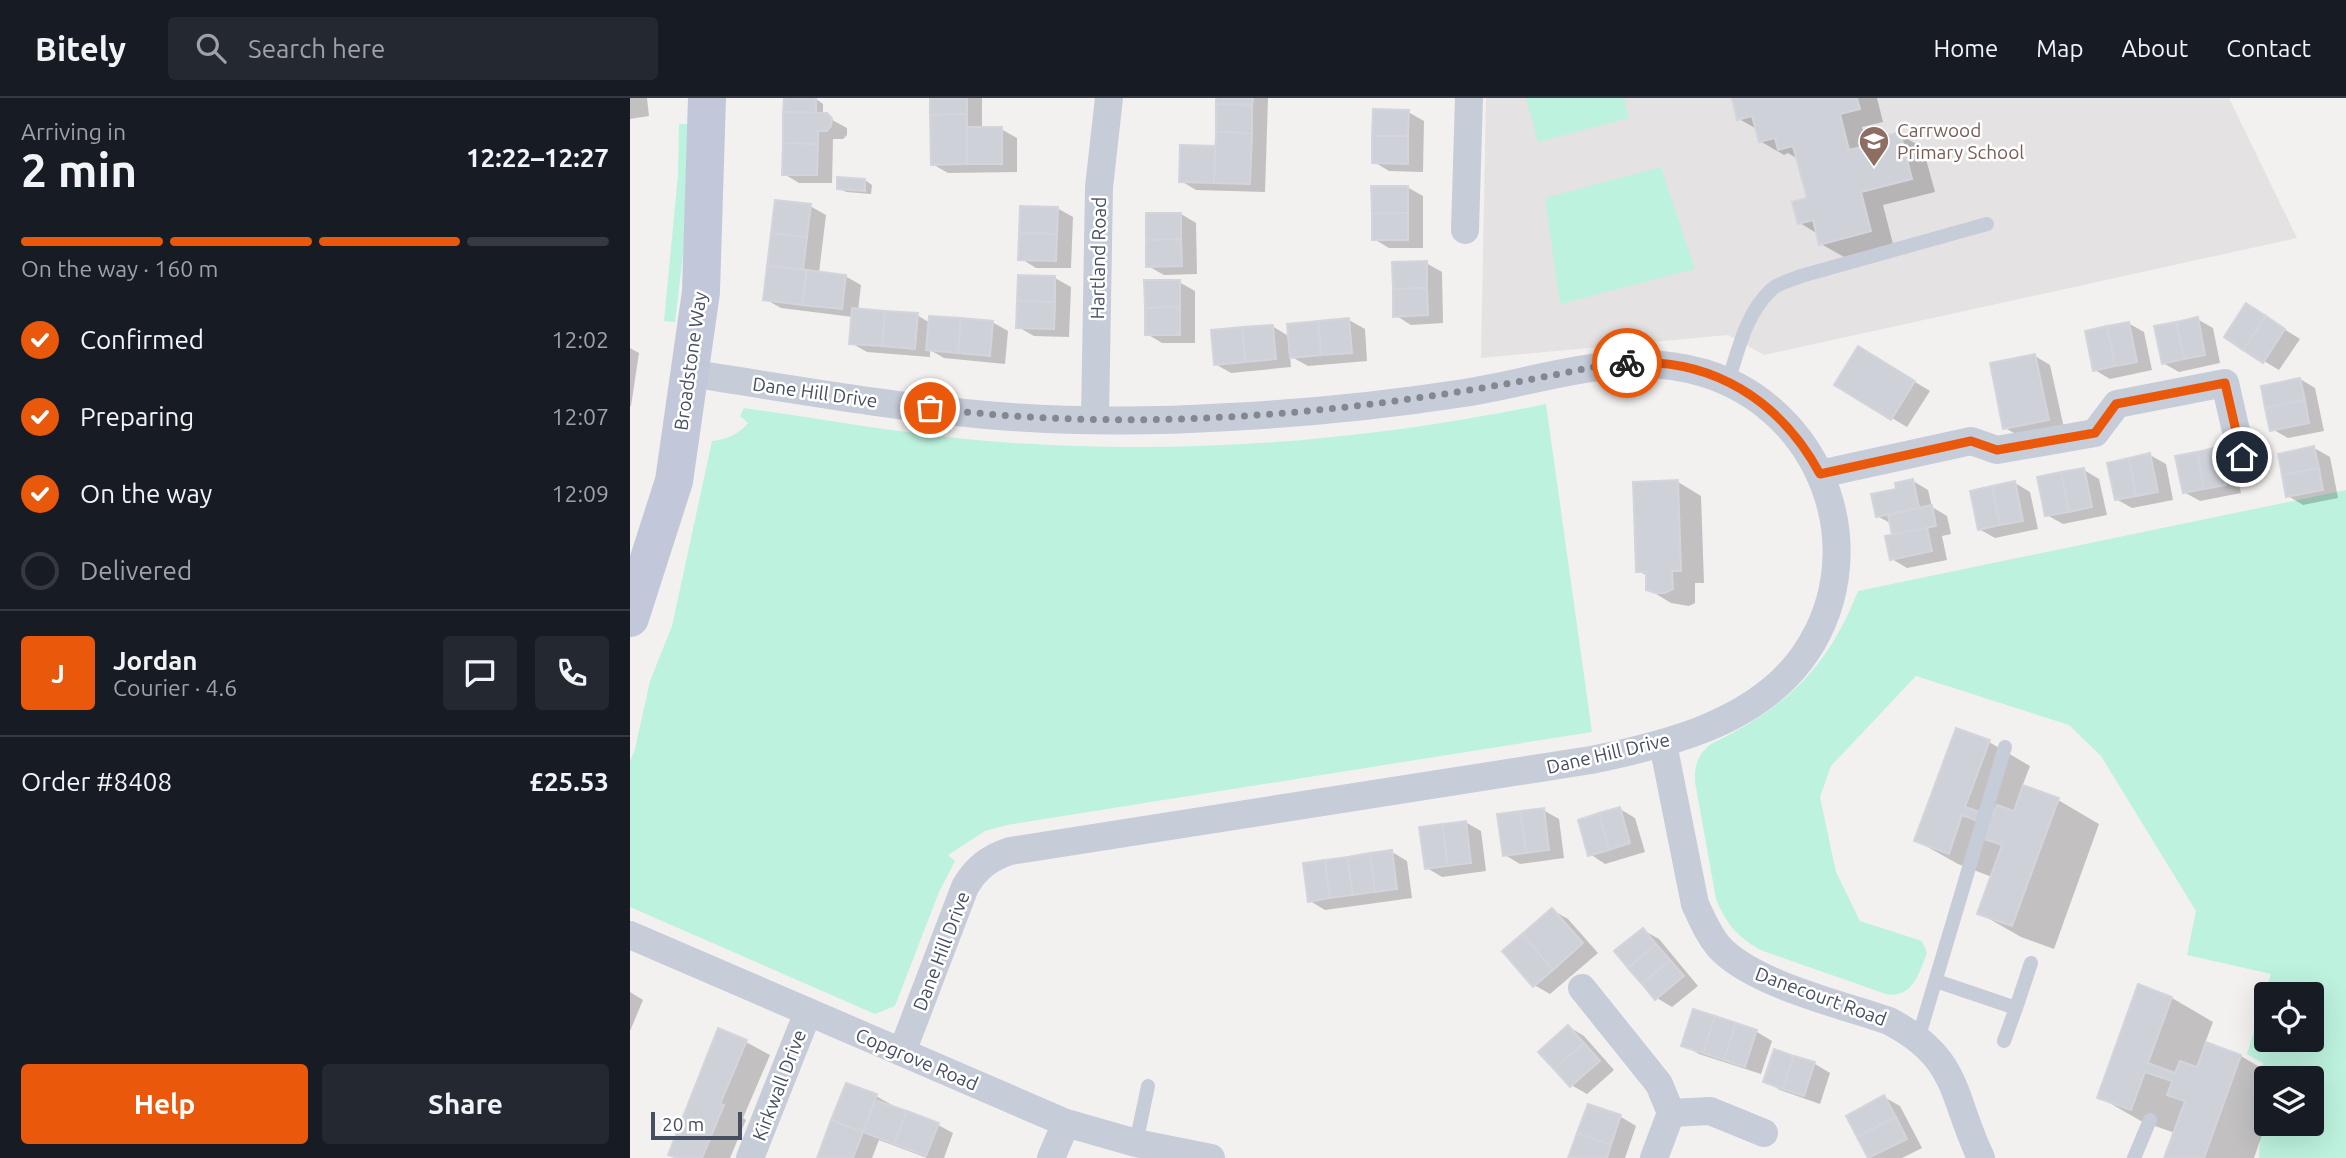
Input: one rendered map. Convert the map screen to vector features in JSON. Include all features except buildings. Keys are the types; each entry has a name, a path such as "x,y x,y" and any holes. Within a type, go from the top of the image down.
{"street":[{"name":"Broadstone Way","path":"630,618 674,481 701,292 707,98"},
{"name":"Hartland Road","path":"1095,419 1099,187 1109,98"},
{"path":"1465,230 1469,98"},
{"name":"Dane Hill Drive","path":"688,373 985,415 1095,419 1222,418 1319,411 1467,392 1608,364 1632,362 1681,367 1728,382 1750,393 1783,421 1804,446 1820,474 1834,515 1837,563 1828,609 1812,642 1792,671 1775,688 1735,715 1663,744 1591,761 1010,851 995,856 972,874 965,887 902,1052"},
{"path":"1820,474 1971,441 1997,450 2095,433 2116,404 2225,383 2242,457"},
{"name":"Danecourt Road","path":"1663,744 1695,904 1705,926 1719,946 1738,963 1759,976 1889,1021 1918,1039 1939,1059 1950,1077 1981,1158"},
{"name":"Copgrove Road","path":"630,935 1066,1123 1136,1143 1211,1158"},
{"path":"1582,988 1659,1084 1671,1113 1654,1158"},
{"name":"Kirkwall Drive","path":"750,1158 808,1012"},
{"path":"1671,1113 1710,1111 1764,1133"},
{"path":"1051,1158 1066,1123"}],"lane":[{"path":"1728,382 1745,332 1757,307 1772,289 1801,276 1987,224"},
{"path":"1918,1039 2005,747"},
{"path":"2004,1041 2031,962"},
{"path":"1936,981 2016,1008"},
{"path":"1136,1143 1148,1086"},
{"path":"2134,1158 2150,1120"}],"shaded area":[{"name":"Carrwood Primary School","path":"1486,98 2229,98 2297,238 1764,355 1728,335 1481,358"}],"green space":[{"path":"1526,98 1624,98 1629,118 1538,142"},
{"path":"679,124 692,124 684,247 675,322 664,321 678,175"},
{"path":"1661,167 1695,269 1560,304 1545,198"},
{"path":"1546,404 1592,732 1007,825 985,831 948,855 955,861 939,892 895,1006 875,1014 630,907 630,761 650,681 672,626 712,441 732,436 748,423 740,416 744,408 947,437 1047,445 1119,447 1262,443 1334,437"},
{"path":"2346,490 2346,1158 2259,1158 2260,1136 2324,1136 2324,1066 2263,1066 2263,1063 2247,1054 2254,1031 2254,1052 2324,1052 2324,982 2269,982 2271,974 2187,955 2196,911 2101,756 2069,725 1916,676 1831,766 1820,797 1836,872 1860,921 1922,941 1927,953 1914,983 1903,993 1886,994 1763,951 1734,930 1716,899 1695,782 1698,761 1711,744 1761,716 1801,684 1817,665 1846,619 1858,591"}],"way so far":[{"path":"930,408 985,415 1095,419 1222,418 1292,414 1467,392 1608,364 1627,363"}],"place":[{"name":"Carrwood Primary School","path":"1874,168"}],"route":[{"path":"1627,363 1657,363 1681,367 1705,373 1750,393 1767,406 1797,437 1820,474 1971,441 1997,450 2095,433 2116,404 2225,383 2242,457"}]}
